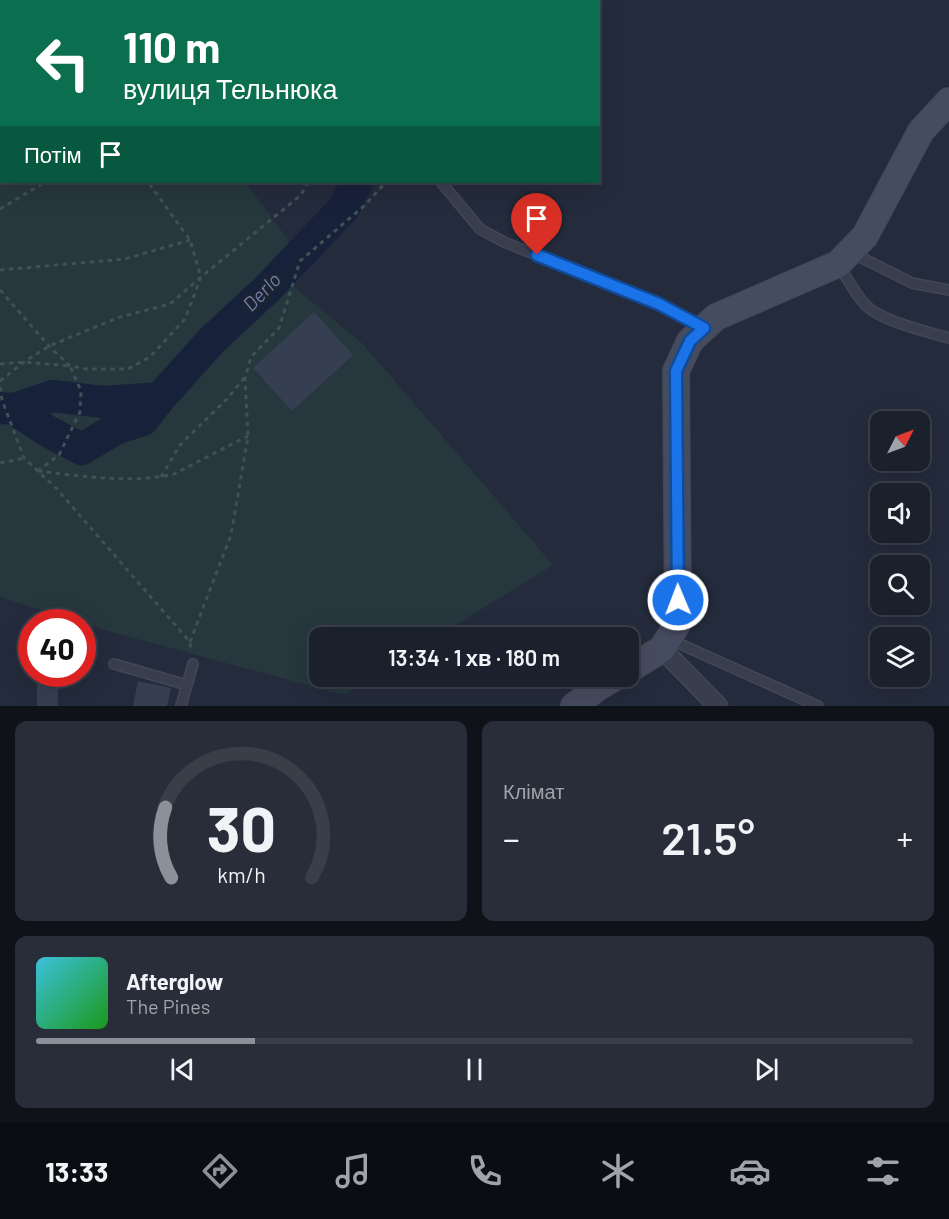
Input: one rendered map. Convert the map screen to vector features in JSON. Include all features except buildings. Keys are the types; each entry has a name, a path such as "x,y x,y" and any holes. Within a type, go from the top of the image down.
{"street":[{"path":"639,662 665,644 678,623 676,371 690,341 716,317 844,257 865,236 921,131 949,101"},
{"path":"665,644 718,706"},
{"path":"574,706 599,687"}],"lane":[{"path":"442,183 480,229 504,242 659,304 704,328"},
{"path":"844,257 912,283 949,290"},
{"path":"844,257 856,292 873,311 907,326 949,338"},
{"path":"665,644 818,706"},
{"path":"114,664 187,684"},
{"path":"181,706 193,664"}],"path":[{"path":"0,364 24,362 87,369 128,369 150,357 185,319 201,277 189,240 149,183"},
{"path":"0,381 49,346 120,317 170,304 301,195 307,183"},
{"path":"193,664 190,642 231,535 248,436 244,378 250,357 279,328 300,261 364,206 385,183"},
{"path":"0,209 42,184"},
{"path":"0,270 125,259 189,240"},
{"path":"0,291 70,366 81,391 80,412 70,435 59,455 38,471"},
{"path":"161,477 180,446 227,399 244,378"},
{"path":"0,387 2,400 24,458 56,488 190,642"},
{"path":"38,471 101,478 161,477 174,474 248,436"},
{"path":"0,463 24,458"}],"shaded area":[{"path":"0,183 246,183 295,249 284,279 363,344 553,565 452,627 309,627 309,686 96,627 96,609 38,609 0,597"},
{"path":"314,687 357,687 344,695"}],"waterway":[{"name":"Derlo","path":"0,408 14,409 49,432 82,449 115,429 143,420 212,340 267,289 344,208 356,183"},
{"name":"Derlo","path":"14,409 53,396 103,402 160,398"}],"route":[{"path":"537,255 659,304 704,328 690,341 676,371 678,600"}]}
